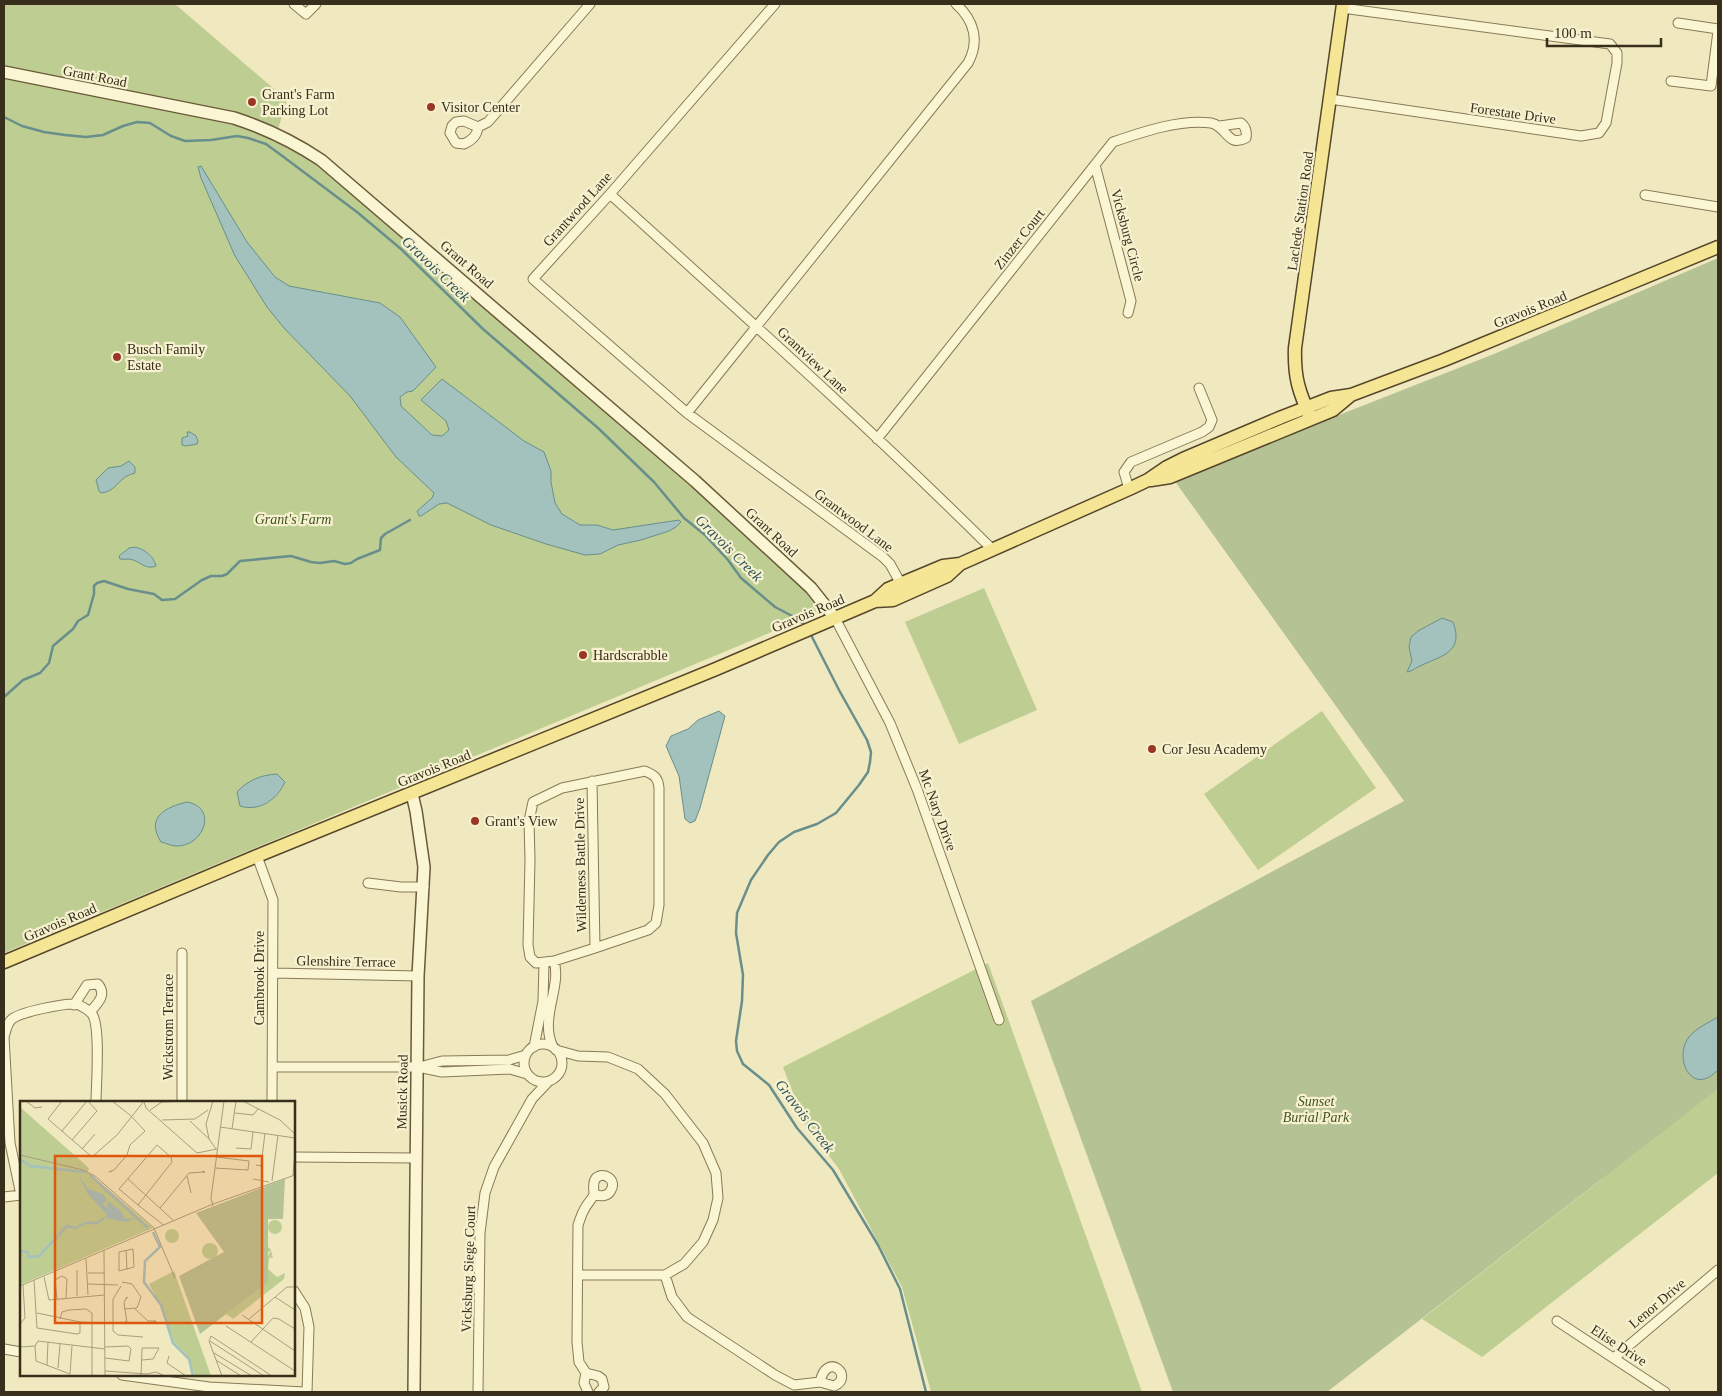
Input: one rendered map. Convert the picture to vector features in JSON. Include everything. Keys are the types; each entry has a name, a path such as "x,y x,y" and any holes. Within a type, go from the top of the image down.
{"main road":[{"name":"Laclede Station Road","path":"1308,413 1294,371 1295,348 1343,6"},
{"name":"Gravois Road","path":"876,601 888,589 943,566 960,564 993,550 1130,489 1167,467 1287,415 1333,410 1351,396 1464,352 1718,247"},
{"path":"1287,415 1298,386"},
{"name":"Gravois Road","path":"1148,480 1170,477 1308,413"},
{"name":"Gravois Road","path":"4,962 876,601 893,600 947,576 960,564"}],"street":[{"path":"294,4 306,14 316,4"},
{"path":"478,127 488,122 590,4"},
{"name":"Grantwood Lane","path":"775,4 534,279 687,413 883,557 890,564 901,584"},
{"path":"687,413 968,62 973,52 973,28 967,13 956,4"},
{"name":"Forestate Drive","path":"1330,100 1591,136 1599,133 1606,123 1617,63 1617,53 1610,44 1343,6"},
{"path":"1671,81 1715,86 1718,30 1678,23"},
{"name":"Grant Road","path":"4,72 234,118 288,140 321,160 334,169 694,481 811,588 835,618"},
{"name":"Zinzer Court","path":"877,438 1113,142 1143,132 1171,126 1194,123 1220,126"},
{"name":"Vicksburg Circle","path":"1095,165 1131,301 1128,313"},
{"name":"Grantview Lane","path":"610,194 877,438 993,550"},
{"path":"1645,195 1718,207"},
{"path":"1130,489 1124,472 1131,462 1202,432 1209,427 1212,420 1199,388"},
{"name":"Mc Nary Drive","path":"835,618 890,723 910,772 999,1020"},
{"path":"645,771 658,779 659,788 659,905 656,923 648,930 595,948 549,962 536,963 530,957 528,945 529,821 531,808 533,802 562,788 645,771"},
{"name":"Wilderness Battle Drive","path":"592,782 595,948"},
{"name":"Musick Road","path":"412,794 422,846 424,887 418,976 414,1392"},
{"name":"Cambrook Drive","path":"257,856 273,900 272,1101"},
{"path":"368,883 401,887 424,887"},
{"name":"Wickstrom Terrace","path":"182,953 182,1101"},
{"path":"532,1099 524,1062 526,1055 534,1046 549,962"},
{"path":"272,1067 418,1067 442,1072 510,1069 540,1082 548,1082 558,1076 562,1068 562,1060 549,1038 548,1026 555,974 549,962"},
{"name":"Glenshire Terrace","path":"273,973 418,976"},
{"path":"76,1004 87,985 98,984 102,997 90,1012"},
{"path":"20,1190 10,1143 4,1037 11,1019 61,1005 76,1004 90,1012 97,1026 96,1101"},
{"path":"534,1046 542,1044 578,1056 608,1057 638,1069 665,1094 703,1143 716,1173 718,1198 713,1220 703,1242 684,1264 665,1275 578,1275"},
{"path":"418,1067 442,1061 509,1060 526,1055"},
{"path":"562,1068 578,1056"},
{"name":"Vicksburg Siege Court","path":"478,1392 480,1233 485,1193 494,1167 532,1099 548,1082"},
{"path":"295,1157 416,1158"},
{"path":"4,1197 20,1195"},
{"path":"594,1195 582,1212 578,1225 577,1342 579,1362 586,1373 602,1379 604,1387 599,1392"},
{"name":"Lenor Drive","path":"1614,1358 1718,1270"},
{"path":"665,1275 672,1297 687,1317 775,1375 794,1384 820,1382"},
{"path":"128,1376 209,1390 306,1392 309,1326 305,1308 295,1293"},
{"name":"Elise Drive","path":"1557,1321 1665,1392"},
{"path":"4,1350 20,1352"},
{"path":"586,1373 584,1383 588,1392"}],"green space":[{"name":"Grant's Farm","path":"4,4 175,4 287,100 275,139 307,155 628,429 815,599 819,607 817,613 4,953"},
{"name":"Sunset Burial Park","path":"1718,258 1718,1089 1327,1392 1173,1392 1031,1001 1404,801 1174,480 1494,354"},
{"path":"984,588 1037,710 959,744 905,622"},
{"path":"1322,711 1376,788 1258,870 1204,794"},
{"path":"988,963 1142,1392 931,1392 902,1287 839,1169 805,1124 783,1067"},
{"path":"1718,1077 1718,1173 1482,1357 1422,1319 1597,1183"}],"water":[{"path":"201,166 247,242 275,277 289,286 380,303 400,317 436,367 413,391 407,392 400,397 401,406 432,435 442,436 449,430 446,421 421,400 442,379 524,441 544,452 551,471 555,503 562,514 580,525 597,525 613,530 679,520 681,522 669,531 618,545 600,554 585,555 491,525 447,503 439,504 419,516 417,511 432,498 434,493 396,457 350,396 284,328 267,307 235,256 201,178 198,167"},
{"path":"187,432 196,436 197,444 182,445 182,438 188,436"},
{"path":"129,461 135,467 135,473 124,478 109,491 101,493 96,480 108,468 121,466"},
{"path":"135,547 148,554 156,566 147,567 131,559 120,559 119,556 129,548"},
{"path":"1442,618 1453,622 1456,641 1453,647 1441,656 1407,672 1412,661 1409,647 1411,637"},
{"path":"719,711 725,716 700,808 695,821 690,823 685,819 679,776 666,746 671,736 688,729 698,720"},
{"path":"277,774 285,782 272,799 260,806 240,806 237,792 241,788 255,779"},
{"path":"187,802 197,806 203,812 205,819 204,827 200,834 186,845 174,846 161,842 155,826 160,815 165,810"},
{"path":"1718,1017 1718,1070 1708,1077 1700,1079 1693,1077 1687,1072 1684,1064 1685,1045 1695,1031"}],"waterway":[{"name":"Gravois Creek","path":"4,117 22,126 65,135 86,137 103,135 137,122 150,123 171,136 185,141 237,136 266,144 357,212 401,249 483,329 598,428 654,482 684,518 705,535 728,560 741,578 775,607 798,619 806,626"},
{"path":"4,697 23,680 40,673 49,663 53,646 73,629 78,621 88,615 94,594 94,586 97,583 104,581 128,589 154,594 162,600 175,599 202,580 211,576 227,574 240,561 291,556 311,562 334,561 345,564 351,563 380,550 381,538 410,520"},
{"name":"Gravois Creek","path":"810,633 867,740 871,752 870,762 868,772 836,813 817,824 794,832 779,842 751,880 737,913 736,933 743,975 742,1001 736,1041 737,1051 743,1064 769,1085 797,1128 833,1170 878,1245 900,1289 926,1392"}],"place":[{"name":"Grant's Farm Parking Lot","path":"252,102"},
{"name":"Visitor Center","path":"431,107"},
{"name":"Busch Family Estate","path":"117,357"},
{"name":"Hardscrabble","path":"583,655"},
{"name":"Cor Jesu Academy","path":"1152,749"},
{"name":"Grant's View","path":"475,821"}]}
